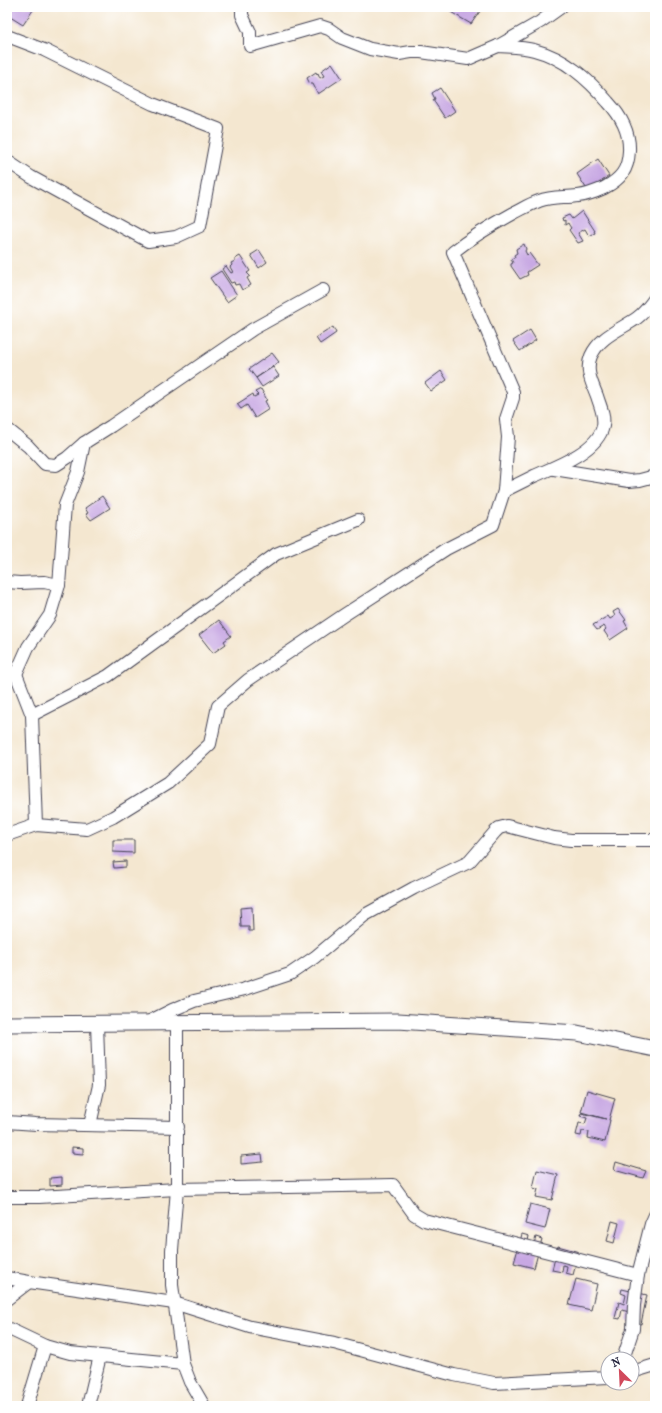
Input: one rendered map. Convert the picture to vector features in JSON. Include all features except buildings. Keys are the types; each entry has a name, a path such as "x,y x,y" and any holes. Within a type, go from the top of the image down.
{"street":[{"path":"244,10 250,32 250,46 320,26 330,29 342,38 370,49 399,54 421,52 468,58 498,46 561,7"},
{"path":"518,35 534,50"},
{"path":"7,38 10,37 44,50 153,104 218,129 200,226 176,237 148,241 31,177 9,167"},
{"path":"7,835 36,825 87,829 113,817 168,783 210,744 218,706 248,680 344,615 446,550 493,525 504,491 508,437 506,419 513,398 513,392 453,252 466,241 491,226 538,201 555,197 586,195 614,183 622,175 627,166 630,145 627,133 618,114 588,80 563,62 550,55 534,50 498,46"},
{"path":"7,429 28,446 45,464 56,465 67,458 84,443 253,329 323,290"},
{"path":"504,491 533,476 554,469 587,448 596,438 602,428 603,420 602,412 588,368 591,355 602,340 638,317 655,298"},
{"path":"36,825 32,715 12,673 50,615 59,585 65,505 78,472 84,443"},
{"path":"554,469 629,481 655,476"},
{"path":"32,715 108,676 276,554 358,520"},
{"path":"7,582 44,582 59,585"},
{"path":"148,1022 194,1001 245,989 290,974 315,957 365,915 414,888 469,862 494,832 502,827 507,826 554,838 571,840 655,840"},
{"path":"7,1024 398,1021 577,1033 655,1049"},
{"path":"177,1022 177,1189 172,1250 172,1286 183,1364 190,1382 204,1406"},
{"path":"90,1125 99,1085 97,1023"},
{"path":"7,1122 178,1127"},
{"path":"7,1196 39,1197 177,1189 393,1185 414,1214 424,1220 638,1275"},
{"path":"626,1351 633,1329 638,1275 655,1215"},
{"path":"7,1278 174,1303 231,1322 262,1330 334,1343 454,1375 494,1383 600,1377"},
{"path":"7,1299 29,1282"},
{"path":"7,1328 45,1346 70,1353 183,1364"},
{"path":"27,1406 45,1346"},
{"path":"88,1406 100,1356"},
{"path":"640,1370 655,1365"}]}
